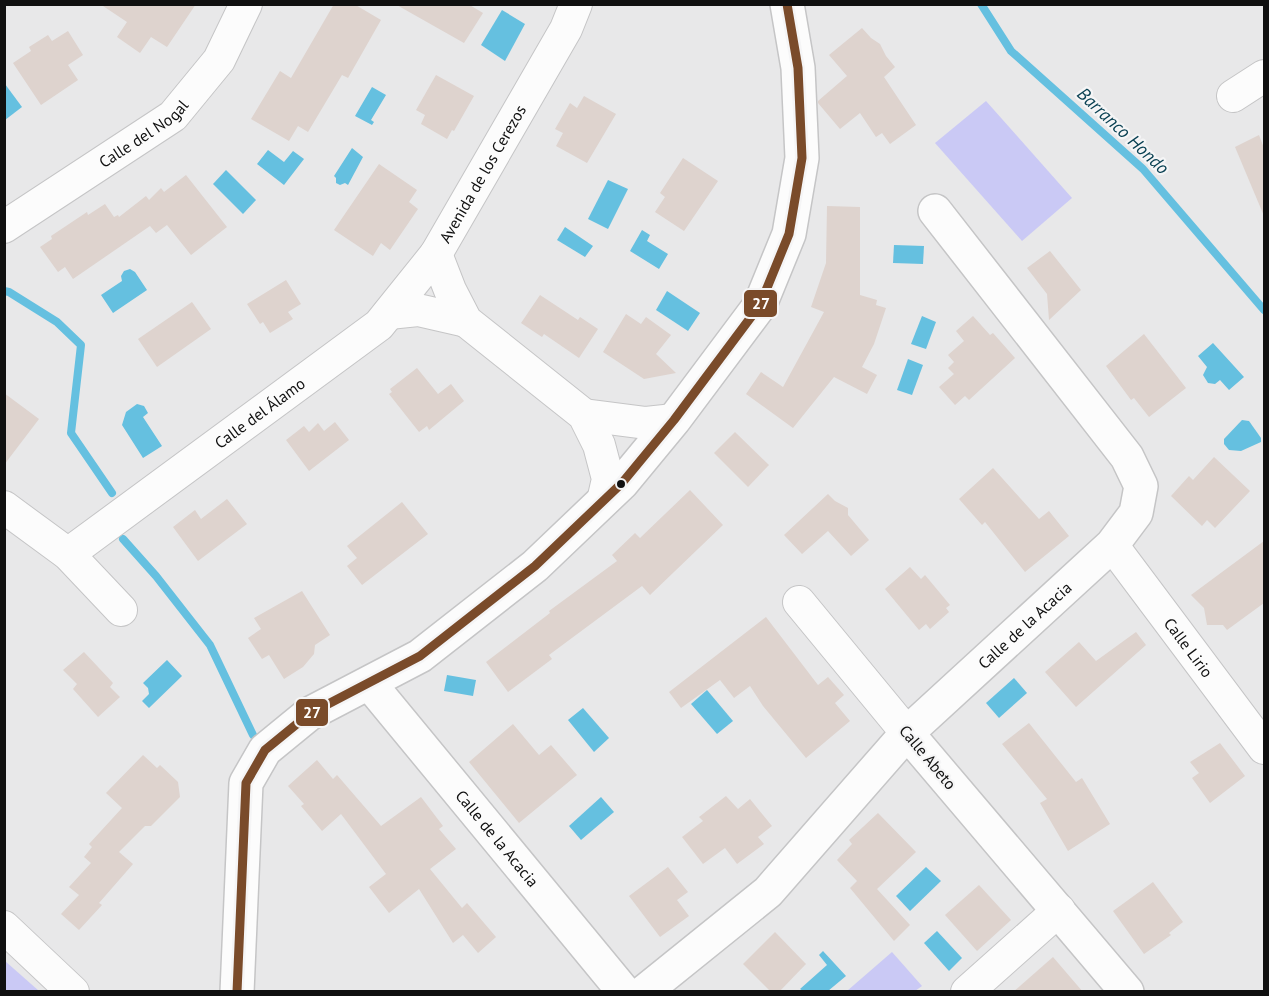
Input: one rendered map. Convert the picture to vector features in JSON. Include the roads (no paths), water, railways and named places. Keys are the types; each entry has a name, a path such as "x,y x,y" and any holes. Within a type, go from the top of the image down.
{"street":[{"name":"Calle del Nogal","path":"4,226 173,116 219,60 246,4"},
{"path":"237,992 246,783 265,750 309,714 420,656 536,566 622,483 674,420 760,305 789,234 802,158 798,68 787,4"},
{"name":"Avenida de los Cerezos","path":"568,13 436,254 450,290 466,321 584,416 599,445 608,479 603,501"},
{"path":"1233,96 1264,76"},
{"name":"Calle de la Acacia","path":"644,992 768,892 907,733 1112,545 1136,513 1141,486 1127,457 935,211"},
{"name":"Calle del Álamo","path":"68,554 379,325 436,254"},
{"name":"Avenida de los Cerezos","path":"389,313 418,310 466,321"},
{"path":"584,416 646,423 674,420"},
{"path":"4,507 68,554 121,610"},
{"name":"Calle Lirio","path":"1112,545 1264,748"},
{"name":"Calle Abeto","path":"799,602 1127,992"},
{"name":"Calle de la Acacia","path":"370,684 624,992"},
{"path":"967,992 1059,910"},
{"path":"4,927 73,992"}],"waterway":[{"name":"Barranco Hondo","path":"981,4 1011,51 1143,169 1264,310"},
{"path":"4,291 57,322 81,345 71,433 112,493"},
{"path":"123,539 156,576 210,645 253,735"}]}
